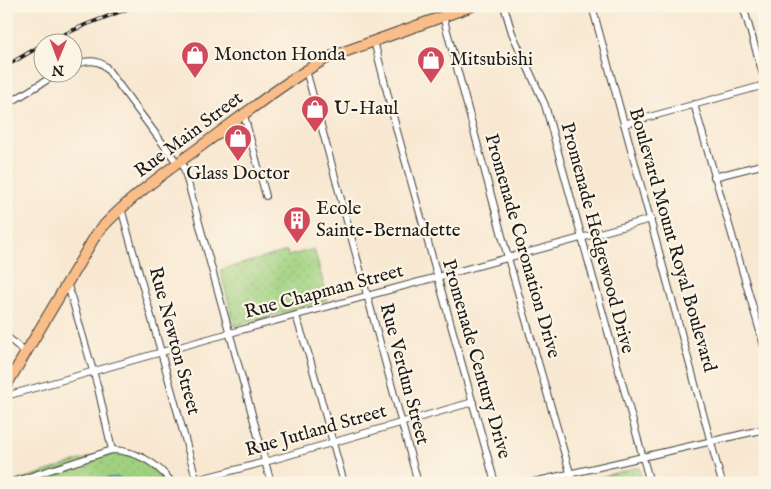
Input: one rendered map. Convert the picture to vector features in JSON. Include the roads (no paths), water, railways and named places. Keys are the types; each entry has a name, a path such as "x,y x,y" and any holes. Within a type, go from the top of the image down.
{"main road":[{"name":"Rue Main Street","path":"6,386 97,233 121,208 244,115 306,70 326,58 472,6"}],"street":[{"name":"Promenade Hedgewood Drive","path":"504,6 512,33 545,105 650,483"},
{"name":"Boulevard Mount Royal Boulevard","path":"592,6 722,483"},
{"path":"744,6 765,81"},
{"name":"Promenade Coronation Drive","path":"443,16 508,258 573,483"},
{"name":"Promenade Century Drive","path":"374,41 397,131 495,483"},
{"path":"82,62 101,63 105,66 180,162 271,483"},
{"name":"Rue Verdun Street","path":"306,70 418,483"},
{"path":"6,105 44,82"},
{"path":"624,124 765,85"},
{"path":"694,104 765,349"},
{"path":"244,115 266,196"},
{"path":"714,177 765,164"},
{"name":"Rue Newton Street","path":"121,208 197,481"},
{"name":"Rue Chapman Street","path":"6,396 650,219"},
{"path":"67,282 93,372 112,450"},
{"path":"296,316 310,359 344,483"},
{"path":"6,336 26,353"},
{"name":"Rue Jutland Street","path":"197,481 473,402"},
{"path":"529,483 765,429"},
{"path":"10,483 112,450 123,450 143,457 157,465 172,483"}],"water":[{"path":"118,477 132,483 98,483 108,478"}],"railway":[{"path":"69,32 135,6"},
{"path":"6,66 32,51"}],"place":[{"name":"Moncton Honda","path":"195,79"},
{"name":"Mitsubishi","path":"431,84"},
{"name":"U-Haul","path":"315,133"},
{"name":"Glass Doctor","path":"238,162"},
{"name":"Ecole Sainte-Bernadette","path":"297,244"}]}
